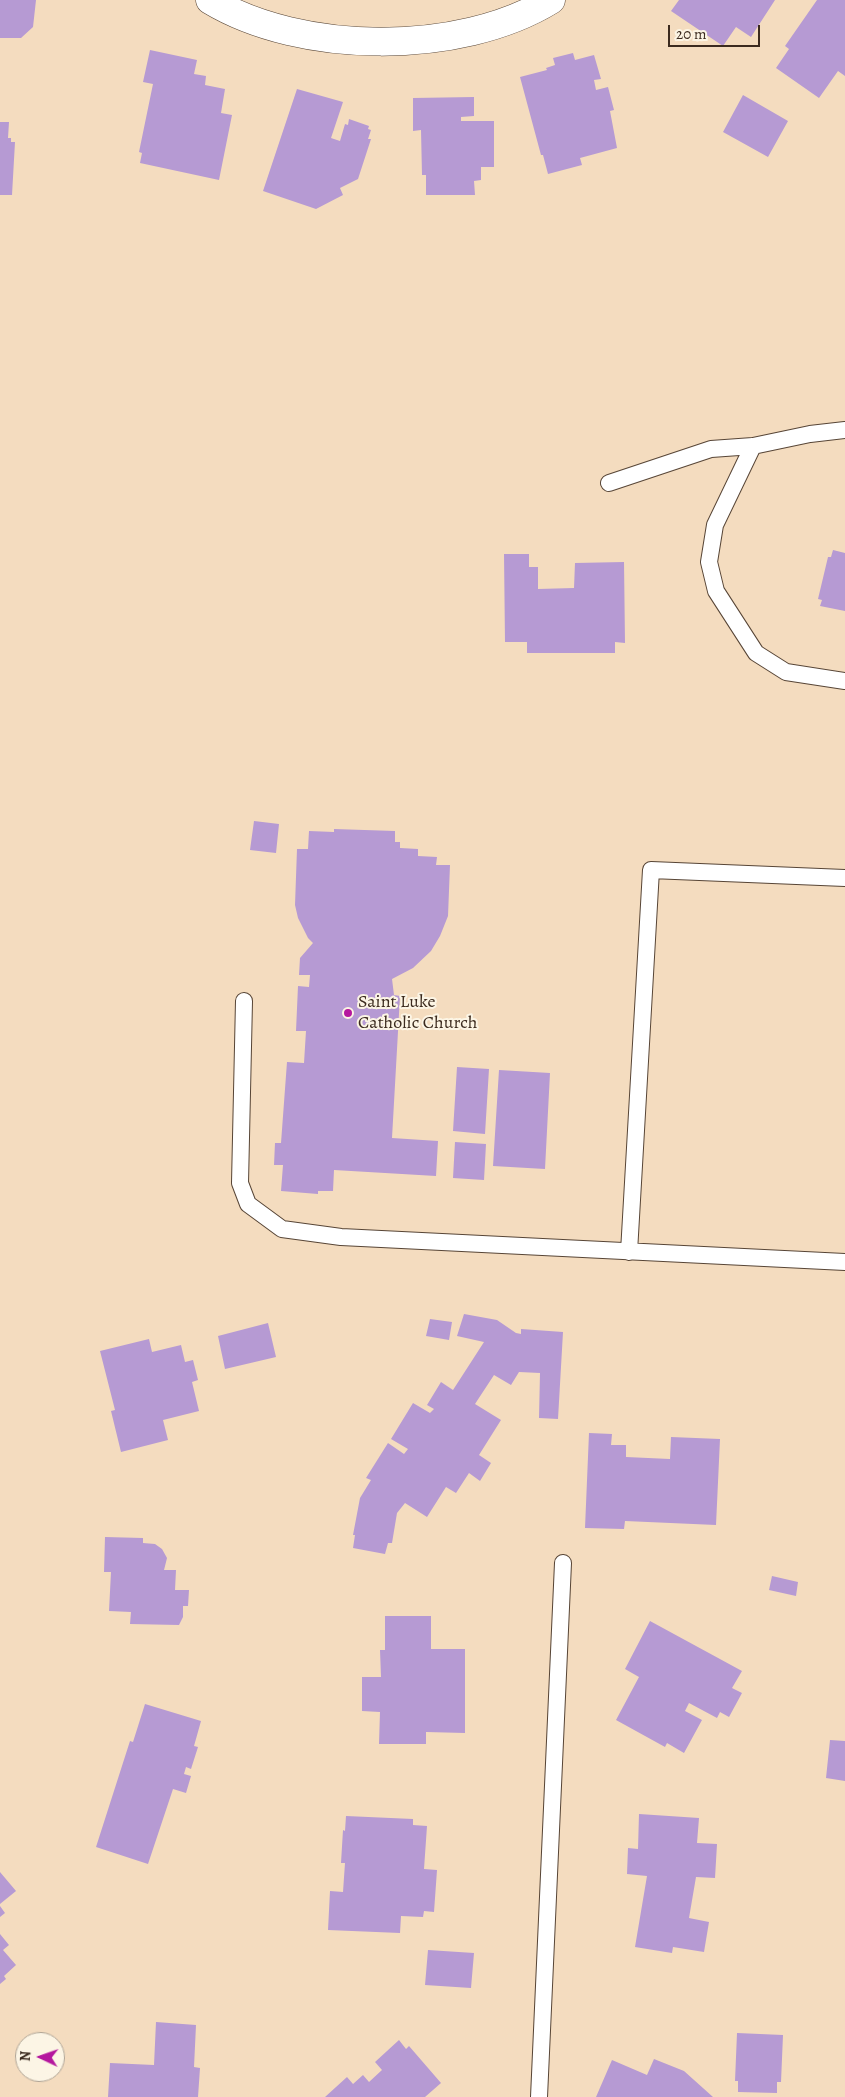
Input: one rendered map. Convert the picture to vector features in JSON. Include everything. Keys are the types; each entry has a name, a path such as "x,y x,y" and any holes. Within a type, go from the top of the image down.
{"street":[{"path":"210,0 247,18 279,29 329,38 387,41 426,40 483,29 514,18 551,0"}],"lane":[{"path":"609,483 711,449 754,446 810,434 845,430"},
{"path":"754,446 714,525 709,562 716,591 756,653 786,672 845,681"},
{"path":"629,1252 651,870 845,878"},
{"path":"244,1002 240,1183 248,1204 282,1228 341,1237 845,1262"},
{"path":"539,2097 563,1563"}],"building":[{"path":"0,0 36,0 33,27 21,38 0,38"},
{"path":"679,0 775,0 751,37 736,27 723,46 671,11"},
{"path":"817,0 845,0 845,76 838,71 819,98 776,68 789,49 785,46"},
{"path":"150,50 197,60 194,74 206,76 205,85 225,89 221,113 232,115 219,180 140,163 142,153 139,152 153,84 143,82"},
{"path":"573,53 575,60 594,55 601,79 594,80 596,90 608,87 614,110 610,111 617,148 580,158 582,165 548,174 520,77 547,70 546,68 555,65 553,58"},
{"path":"297,89 343,102 331,138 340,141 345,124 348,125 349,119 369,126 368,129 371,130 368,139 371,139 358,179 340,188 343,195 316,209 263,191"},
{"path":"743,95 788,121 768,157 723,132"},
{"path":"474,97 474,116 461,117 461,121 494,121 494,167 481,167 481,180 474,181 475,195 426,195 426,175 422,175 421,130 413,131 413,98"},
{"path":"0,122 9,122 8,138 11,138 11,142 15,142 12,195 0,195"},
{"path":"833,550 845,553 845,611 820,606 822,600 818,599 828,557 831,557"},
{"path":"504,554 529,554 529,567 538,567 538,589 574,588 575,563 624,562 625,643 615,642 615,653 527,653 527,642 505,642"},
{"path":"254,821 279,824 276,853 250,850"},
{"name":"Saint Luke Catholic Church","path":"334,829 395,831 395,842 400,842 400,848 418,849 418,856 437,857 436,865 450,865 448,916 440,936 431,951 413,968 392,979 394,995 400,996 392,1138 438,1141 436,1176 334,1170 333,1191 318,1191 318,1194 281,1191 283,1165 274,1165 275,1143 281,1143 287,1062 304,1063 306,1031 296,1031 298,986 309,987 310,975 299,975 300,958 313,943 308,938 298,918 295,905 297,849 308,849 309,831 334,832"},
{"path":"457,1067 489,1069 485,1134 453,1131"},
{"path":"499,1070 550,1073 545,1169 493,1166"},
{"path":"455,1142 486,1144 484,1180 453,1178"},
{"path":"464,1314 497,1320 516,1333 521,1334 521,1329 563,1332 558,1419 539,1418 540,1373 519,1372 511,1385 494,1375 475,1404 501,1420 479,1455 491,1463 480,1481 469,1473 456,1493 446,1487 427,1517 405,1503 397,1513 392,1543 388,1543 385,1554 353,1548 355,1535 353,1535 360,1498 371,1480 366,1478 388,1443 404,1454 408,1449 391,1439 413,1403 430,1413 434,1409 427,1405 441,1382 453,1390 484,1342 457,1336"},
{"path":"430,1319 452,1322 449,1340 426,1336"},
{"path":"268,1323 276,1357 225,1369 218,1336"},
{"path":"149,1339 152,1352 181,1345 185,1362 193,1360 198,1380 192,1382 199,1411 163,1420 168,1440 121,1452 111,1411 115,1410 100,1351"},
{"path":"589,1433 612,1434 611,1445 626,1445 626,1457 670,1459 671,1437 720,1439 716,1525 625,1521 624,1529 585,1528"},
{"path":"105,1537 143,1538 143,1543 155,1544 162,1549 167,1558 164,1570 176,1570 175,1590 189,1590 188,1606 183,1606 183,1617 179,1625 130,1624 131,1612 109,1611 111,1572 104,1572"},
{"path":"772,1576 798,1582 796,1596 769,1590"},
{"path":"385,1616 431,1616 431,1649 465,1649 465,1733 426,1732 426,1744 379,1744 380,1712 362,1711 362,1677 381,1677 380,1650 385,1650"},
{"path":"650,1621 742,1671 732,1688 742,1693 729,1717 720,1712 717,1718 689,1703 685,1711 702,1720 684,1753 667,1743 665,1747 616,1720 639,1677 625,1669"},
{"path":"145,1704 201,1721 194,1746 198,1747 191,1769 186,1767 184,1774 191,1776 186,1793 173,1789 148,1864 96,1847 130,1741 133,1742"},
{"path":"830,1740 845,1741 845,1781 826,1778"},
{"path":"639,1814 699,1818 697,1843 717,1844 715,1878 696,1877 689,1918 709,1922 704,1952 673,1947 672,1953 635,1947 647,1876 627,1874 628,1848 638,1849"},
{"path":"346,1816 413,1819 413,1825 427,1826 424,1869 437,1870 434,1912 424,1911 423,1917 401,1916 400,1933 328,1930 330,1891 343,1892 345,1863 341,1863 343,1830 345,1831"},
{"path":"0,1872 16,1891 0,1904"},
{"path":"0,1906 5,1913 0,1917"},
{"path":"0,1934 9,1945 3,1950 16,1965 4,1976 6,1979 0,1984"},
{"path":"428,1950 474,1953 471,1988 425,1985"},
{"path":"156,2022 196,2025 194,2067 200,2068 198,2097 108,2097 110,2063 154,2065"},
{"path":"737,2033 783,2035 781,2082 777,2082 777,2093 738,2092 738,2081 735,2081"},
{"path":"399,2040 406,2049 409,2046 441,2083 425,2097 325,2097 347,2077 353,2084 363,2075 369,2082 382,2070 375,2062"},
{"path":"654,2059 684,2071 713,2097 596,2097 612,2060 647,2075"}],"place":[{"name":"Saint Luke Catholic Church","path":"348,1013"}]}
